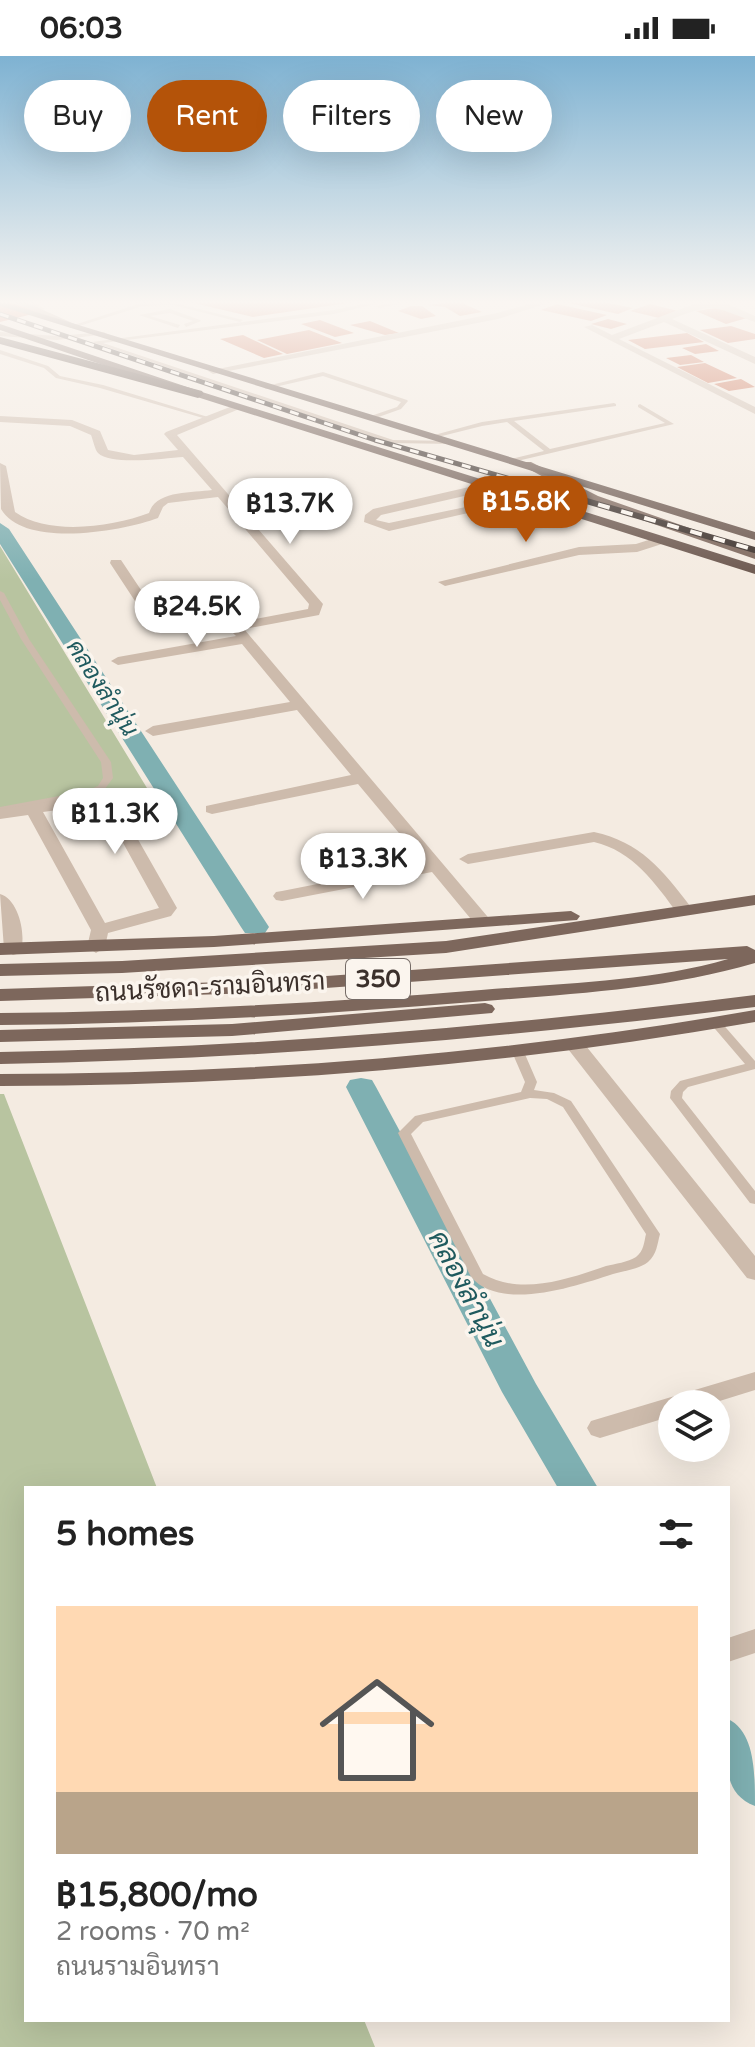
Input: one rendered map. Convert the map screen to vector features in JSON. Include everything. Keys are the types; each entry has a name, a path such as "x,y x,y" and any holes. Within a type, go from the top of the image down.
{"highway":[{"path":"198,394 755,570"},
{"path":"289,394 755,536"}],"main road":[{"path":"520,462 594,499 755,555"},
{"name":"ถนนรัชดา-รามอินทรา","path":"0,970 122,967 446,947 755,900"},
{"path":"7,949 98,939 301,937 481,920 643,915"},
{"name":"ถนนรัชดา-รามอินทรา","path":"0,1019 103,1019 374,1005 706,974 755,955"},
{"name":"ถนนรัชดา-รามอินทรา","path":"0,995 256,987 755,955"},
{"path":"0,1036 205,1031 380,1020 586,996 706,974"},
{"path":"0,1058 312,1047 594,1021 755,1001"},
{"path":"0,1080 289,1072 518,1052 755,1016"}],"street":[{"path":"722,394 755,411"},
{"path":"118,661 308,615 317,608 170,434 205,417 239,407"},
{"path":"0,419 80,425 96,433 103,452 122,458 186,453"},
{"path":"0,466 8,511 15,519 35,526 87,528 145,519 154,515 159,503 165,500 220,493"},
{"path":"491,486 377,512 369,518 370,522 389,527 528,498"},
{"path":"445,582 579,551 637,548 661,540"},
{"path":"116,563 161,630 240,633 481,920"},
{"path":"153,731 301,705"},
{"path":"212,809 362,778"},
{"path":"0,812 83,800 104,802 113,809 167,905 165,912 98,939 32,808"},
{"path":"468,859 594,837 610,839 637,853 684,910"},
{"path":"282,896 436,866"},
{"path":"0,899 13,926 7,949"},
{"path":"575,1045 755,1272"},
{"path":"725,1390 755,1381"},
{"path":"600,1428 658,1410"},
{"path":"730,1649 755,1641"}],"lane":[{"path":"128,394 205,417"},
{"path":"249,394 392,442 452,443"},
{"path":"370,418 399,408 405,401 383,394"},
{"path":"430,437 614,405"},
{"path":"520,462 548,451 671,424 640,406"},
{"path":"509,421 548,451"},
{"path":"392,442 396,456"},
{"path":"0,593 25,639 106,762 108,778 101,788 89,793 0,812"},
{"path":"716,1023 754,1065 684,1084 677,1091 676,1098 755,1200"},
{"path":"518,1052 531,1082 528,1093 520,1099 419,1119 405,1130 404,1138 478,1277 495,1288 522,1292 640,1261 649,1252 653,1234 575,1117 559,1100 528,1093"}],"green space":[{"path":"0,546 150,793 0,814"},
{"path":"0,1094 4,1094 156,1486 24,1486 24,2022 365,2022 375,2047 0,2047"}],"waterway":[{"name":"คลองลำนุ่น","path":"0,529 255,927"},
{"name":"คลองลำนุ่น","path":"361,1087 521,1392 577,1486"},
{"name":"คลองลำนุ่น","path":"730,1742 755,1785"}],"railway":[{"path":"238,394 375,440 559,493"},
{"path":"552,491 755,550"}]}
